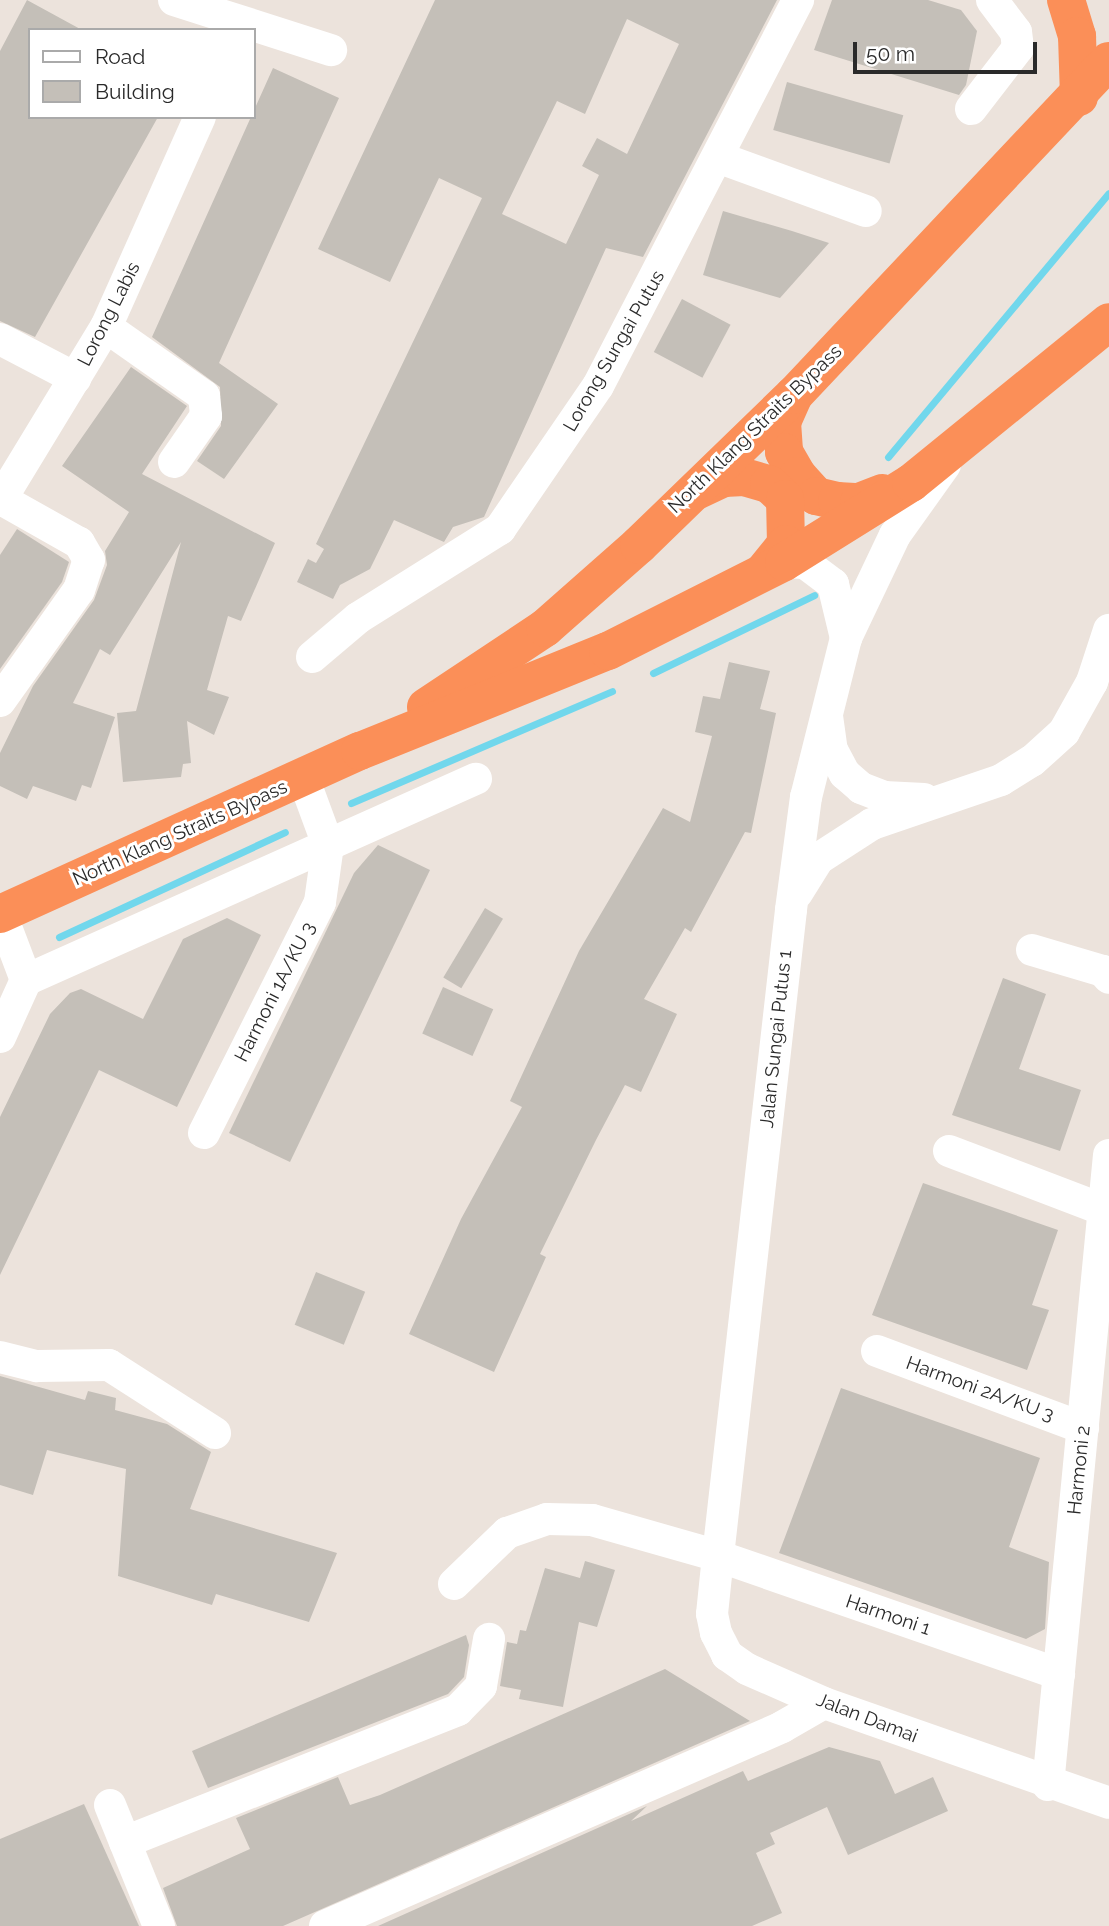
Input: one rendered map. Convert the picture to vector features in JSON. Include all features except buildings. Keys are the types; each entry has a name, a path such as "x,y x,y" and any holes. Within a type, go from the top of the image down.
{"highway":[{"path":"1066,0 1077,36 1079,97"},
{"name":"North Klang Straits Bypass","path":"360,751 545,628 639,545 684,497 794,395 1079,97 1109,61"},
{"name":"North Klang Straits Bypass","path":"0,914 360,751 608,651 774,566 911,483 1109,322"},
{"path":"794,395 782,422 784,452 816,496 859,502 911,483"},
{"path":"684,497 724,478 769,484 785,499 789,522 786,544 774,566"}],"street":[{"path":"174,0 241,26"},
{"name":"Lorong Sungai Putus","path":"312,657 358,618 500,529 598,386 720,158 798,0"},
{"path":"971,109 1018,48 1016,32 992,0"},
{"path":"256,30 331,50"},
{"name":"Lorong Labis","path":"1,500 106,327 199,119"},
{"path":"720,158 866,211"},
{"path":"106,327 204,396 206,416 174,462"},
{"path":"0,339 75,378"},
{"path":"846,638 895,535 962,441"},
{"path":"0,701 79,590 89,560 79,543 1,500"},
{"name":"Jalan Sungai Putus 1","path":"718,1556 806,797 846,638 833,584 805,564 774,566"},
{"path":"791,910 818,859 843,841 895,815 956,796 1032,761 1064,732 1092,681 1109,630"},
{"path":"827,705 832,750 845,774 861,788 908,801 956,796"},
{"path":"303,777 328,845"},
{"path":"0,1037 26,980 476,779"},
{"name":"Harmoni 1A/KU 3","path":"204,1133 320,902 328,845"},
{"path":"0,914 26,980"},
{"path":"1032,950 1103,971 1109,978"},
{"path":"949,1151 1104,1210"},
{"name":"Harmoni 2","path":"1048,1785 1109,1155"},
{"name":"Harmoni 2A/KU 3","path":"877,1351 1083,1428"},
{"path":"0,1357 37,1366 109,1365 215,1433"},
{"name":"Harmoni 1","path":"454,1584 507,1533 547,1519 592,1520 718,1556 1058,1687"},
{"name":"Jalan Damai","path":"718,1556 712,1614 727,1655 824,1703 1048,1785 1109,1804"},
{"path":"125,1842 457,1710 481,1686 489,1639"},
{"path":"326,1926 358,1919 782,1727 824,1703"},
{"path":"110,1805 159,1926"}],"waterway":[{"path":"888,457 1109,193"},
{"path":"653,673 814,595"},
{"path":"351,803 612,691"},
{"path":"59,937 285,832"}]}
